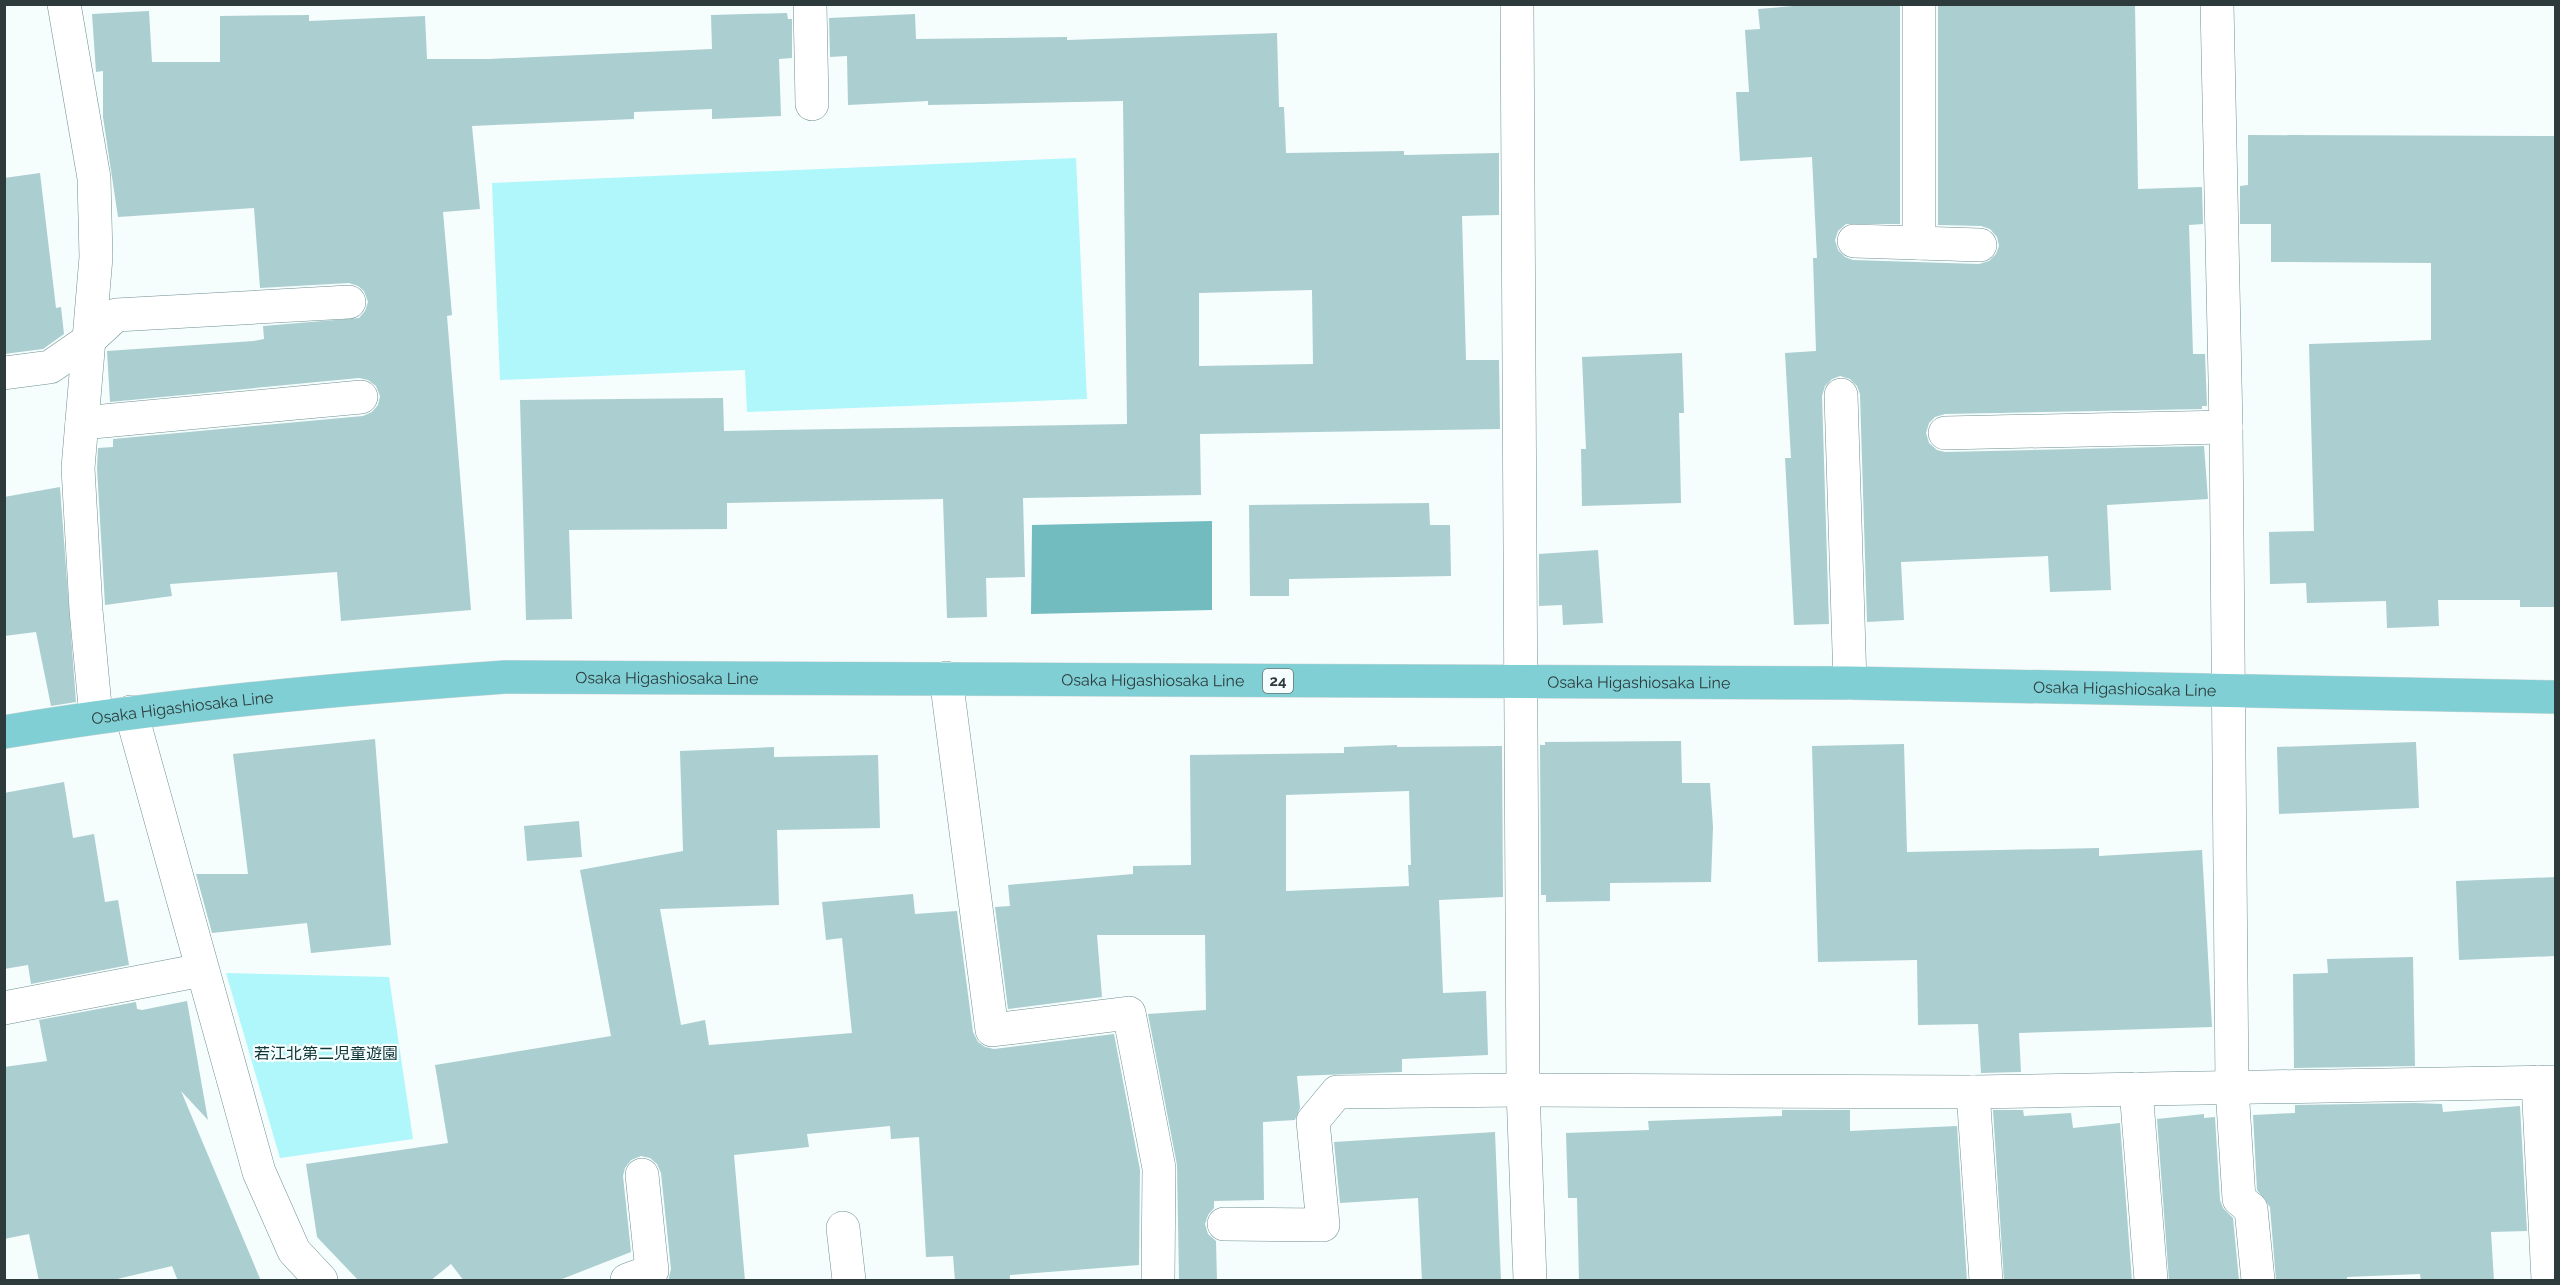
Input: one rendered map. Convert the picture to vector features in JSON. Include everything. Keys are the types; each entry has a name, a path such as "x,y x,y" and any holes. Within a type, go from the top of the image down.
{"main road":[{"name":"Osaka Higashiosaka Line","path":"4,732 131,712 316,691 506,677 1850,683 2556,697"}],"street":[{"path":"64,4 94,178 96,257 78,468 86,610 96,717"},
{"path":"810,4 812,104"},
{"path":"1517,4 1523,1090 1530,1281"},
{"path":"1919,4 1919,243"},
{"path":"2217,4 2226,428 2232,1088 2239,1199 2251,1209 2258,1281"},
{"path":"1854,241 1980,245"},
{"path":"4,372 50,367 89,340 116,315 349,302"},
{"path":"1841,395 1850,683"},
{"path":"82,423 361,397"},
{"path":"1945,433 2226,428"},
{"path":"946,678 992,1030 1129,1014 1159,1168 1158,1281"},
{"path":"131,712 259,1172 294,1251 321,1281"},
{"path":"4,1008 202,970"},
{"path":"1224,1224 1323,1225 1313,1121 1337,1092 1523,1090 1973,1092 2547,1082 2548,1281"},
{"path":"2136,1089 2151,1281"},
{"path":"1973,1092 1986,1281"},
{"path":"627,1281 652,1271 642,1175"},
{"path":"843,1228 849,1281"}],"green space":[{"path":"1076,158 1087,399 747,412 745,370 500,380 492,183"},
{"name":"若江北第二児童遊園","path":"226,973 389,977 413,1139 280,1158"}],"shaded area":[{"path":"1212,521 1212,610 1031,614 1032,525"}],"building":[{"path":"1818,4 1900,5 1900,224 1846,224 1838,231 1835,240 1838,250 1845,257 1853,260 1979,264 1989,261 1996,254 1999,246 1997,237 1990,229 1981,226 1938,225 1938,4 2135,4 2138,189 2202,187 2203,224 2189,225 2193,354 2205,354 2207,406 2202,406 2202,409 1945,414 1935,417 1929,423 1926,433 1929,443 1937,450 1945,452 2204,446 2208,499 2107,505 2111,590 2050,592 2048,556 1901,562 1904,620 1867,622 1860,394 1857,386 1850,379 1840,376 1832,379 1825,386 1822,396 1829,624 1794,625 1785,458 1791,458 1785,353 1816,351 1813,258 1817,258 1812,157 1740,161 1736,92 1749,92 1745,30 1760,29 1758,9"},
{"path":"149,11 152,62 220,62 220,16 309,15 309,21 425,16 427,59 489,59 712,49 711,15 787,13 788,19 792,19 792,58 779,59 781,116 712,119 712,109 634,112 634,119 472,126 480,209 443,212 452,315 447,316 471,610 341,621 337,572 170,584 172,596 105,605 97,468 98,448 113,447 113,439 363,416 372,412 378,405 380,396 376,386 368,380 359,378 110,402 107,351 254,341 264,339 263,326 359,318 368,302 364,291 349,283 260,288 254,208 118,217 103,117 103,71 96,72 92,14"},
{"path":"915,14 916,39 1067,37 1067,40 1277,33 1279,107 1284,107 1286,153 1404,151 1404,155 1499,153 1499,215 1462,216 1466,360 1499,360 1500,429 1200,434 1201,495 1023,498 1025,577 986,578 987,617 947,618 943,499 727,503 727,529 569,530 572,619 526,620 520,400 723,398 724,431 1127,424 1123,101 928,105 928,101 848,105 847,56 830,57 829,18","holes":["1312,290 1313,364 1199,366 1199,293"]},
{"path":"2248,135 2556,136 2556,607 2520,607 2520,600 2438,600 2439,626 2387,628 2386,601 2307,603 2306,583 2270,584 2269,532 2314,531 2309,344 2431,340 2431,263 2271,262 2271,224 2240,224 2240,186 2248,185"},
{"path":"40,173 56,308 61,307 64,334 43,349 4,354 4,178"},
{"path":"1682,353 1684,413 1679,413 1681,503 1582,506 1581,449 1586,449 1582,357"},
{"path":"60,487 76,702 51,706 36,632 4,636 4,497"},
{"path":"1429,503 1430,525 1450,525 1451,576 1289,579 1289,596 1250,596 1249,505"},
{"path":"1598,550 1603,623 1563,625 1562,605 1539,606 1539,554"},
{"path":"375,739 391,945 311,953 307,923 212,933 196,874 248,874 233,754"},
{"path":"1681,741 1682,783 1710,783 1713,827 1711,882 1610,883 1610,901 1546,902 1546,895 1541,895 1540,745 1545,745 1545,742"},
{"path":"2416,742 2419,808 2279,814 2277,747"},
{"path":"1904,744 1907,852 2099,848 2099,856 2202,850 2212,1027 2019,1033 2021,1072 1981,1073 1978,1024 1918,1025 1917,960 1818,962 1812,746"},
{"path":"1502,746 1503,897 1439,900 1443,993 1486,991 1488,1055 1402,1059 1402,1072 1297,1076 1300,1108 1295,1120 1263,1122 1264,1200 1214,1201 1214,1208 1205,1224 1208,1234 1216,1241 1217,1281 1179,1281 1177,1165 1148,1014 1206,1010 1205,935 1097,935 1102,997 1008,1009 995,907 1010,906 1008,885 1133,874 1133,866 1191,865 1190,755 1344,753 1344,747","holes":["1409,791 1411,865 1408,865 1409,886 1286,891 1286,795"]},
{"path":"774,747 774,757 878,755 880,828 777,830 779,905 660,909 681,1025 705,1020 709,1045 852,1033 842,938 826,940 822,902 913,894 915,914 957,911 973,1032 978,1042 994,1049 1114,1034 1140,1170 1139,1265 1010,1275 1010,1281 955,1281 953,1256 926,1257 919,1137 891,1139 890,1126 807,1134 809,1147 734,1155 745,1281 668,1281 671,1269 661,1173 657,1164 650,1158 641,1156 631,1160 623,1176 631,1252 557,1281 464,1281 451,1264 430,1281 359,1281 317,1237 306,1164 448,1143 435,1065 611,1036 580,870 683,851 680,751"},
{"path":"64,782 73,838 94,834 105,902 118,900 129,965 31,984 28,965 4,969 4,793"},
{"path":"579,821 582,857 527,861 524,826"},
{"path":"2556,877 2556,956 2459,960 2456,881"},
{"path":"2413,957 2415,1066 2294,1068 2293,974 2328,973 2327,959"},
{"path":"187,1001 208,1120 181,1091 261,1281 178,1281 172,1266 109,1281 39,1281 29,1234 4,1239 4,1067 47,1061 39,1020 136,1002 137,1009 142,1010"},
{"path":"2442,1104 2443,1112 2520,1106 2527,1231 2491,1232 2494,1281 2421,1281 2420,1274 2347,1277 2347,1281 2276,1281 2270,1207 2257,1190 2253,1115 2295,1113 2295,1105"},
{"path":"1782,1110 1850,1110 1850,1131 1957,1126 1967,1281 1579,1281 1577,1198 1568,1198 1566,1133 1649,1130 1648,1121 1782,1116"},
{"path":"1993,1110 2023,1110 2024,1116 2071,1113 2073,1128 2120,1123 2132,1281 2004,1281"},
{"path":"2204,1114 2204,1118 2215,1117 2220,1200 2223,1208 2233,1218 2239,1281 2169,1281 2157,1119"},
{"path":"1495,1132 1501,1281 1422,1281 1418,1198 1340,1203 1334,1142"}]}
